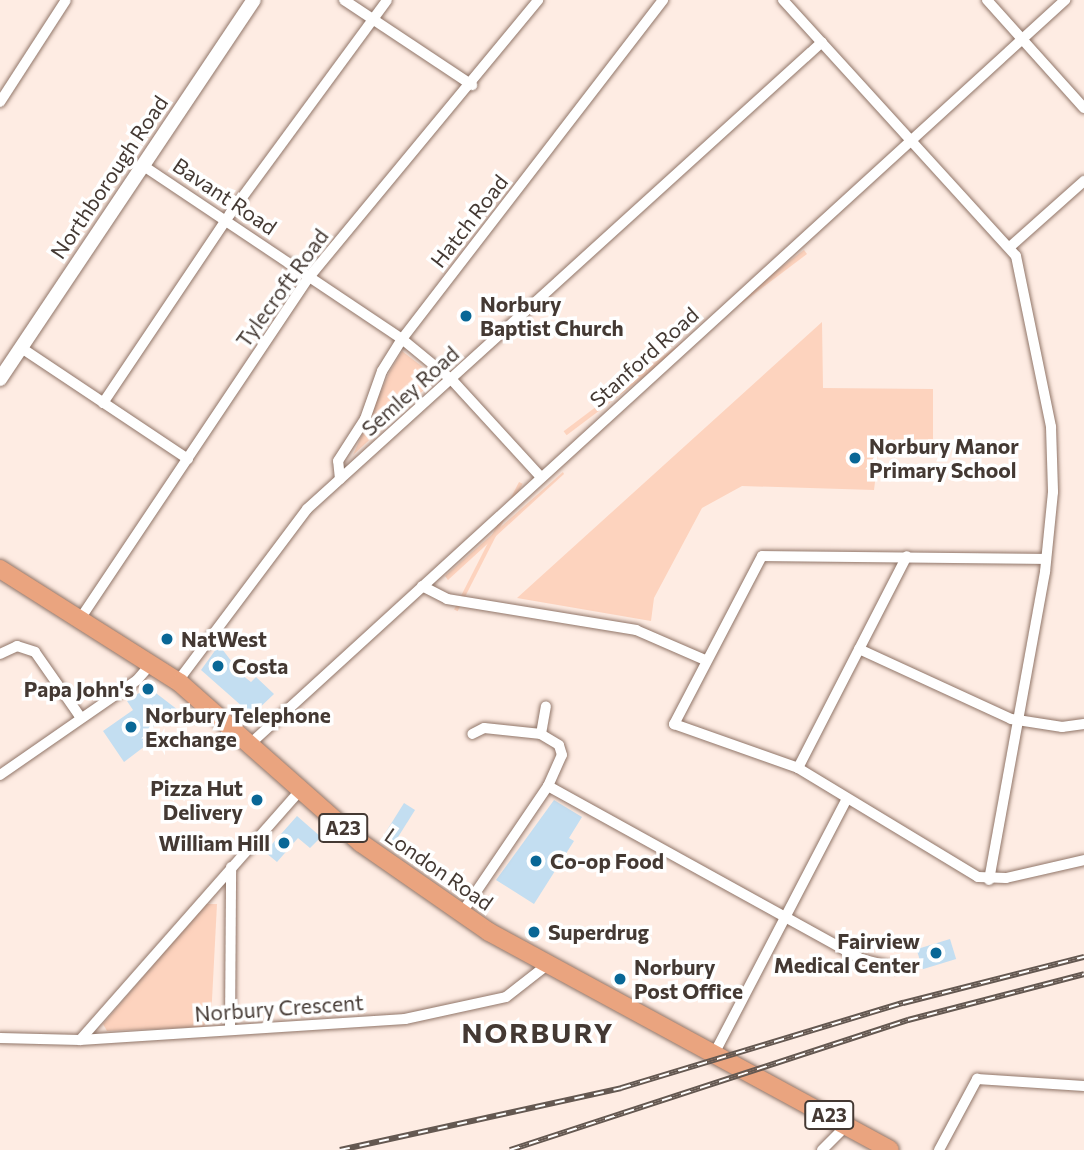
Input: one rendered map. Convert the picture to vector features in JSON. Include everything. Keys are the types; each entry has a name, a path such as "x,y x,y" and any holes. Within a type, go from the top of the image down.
{"highway":[{"name":"London Road","path":"0,569 82,617 178,681 250,744 299,792 461,914 547,965 890,1150"}],"street":[{"path":"0,102 66,0"},
{"name":"Northborough Road","path":"0,379 254,0"},
{"path":"344,0 472,85"},
{"path":"103,402 226,220 387,0"},
{"name":"Tylecroft Road","path":"82,617 310,276 472,85 538,0"},
{"name":"Hatch Road","path":"340,480 338,461 365,419 382,371 402,339 663,0"},
{"path":"783,0 1012,246 1052,438 1046,559 989,880"},
{"path":"987,0 1084,108"},
{"name":"Stanford Road","path":"250,744 1065,0"},
{"name":"Semley Road","path":"178,681 290,527 822,42"},
{"name":"Bavant Road","path":"142,164 402,339 452,380 541,477"},
{"path":"1012,246 1084,181"},
{"path":"19,347 188,459"},
{"path":"1046,559 762,556 677,716 677,729 798,768 989,880 1084,860"},
{"path":"798,768 906,556"},
{"path":"422,586 447,599 646,633 705,660"},
{"path":"0,653 17,646 35,652 81,719"},
{"path":"859,649 1018,720 1062,727 1084,724"},
{"path":"0,775 81,719 152,663"},
{"path":"541,734 545,706"},
{"path":"461,914 548,786 562,755 559,745 541,734 484,728 472,734"},
{"path":"548,786 861,959 893,967"},
{"path":"80,1040 299,792"},
{"path":"714,1054 783,915 847,798"},
{"path":"230,1030 231,867"},
{"name":"Norbury Crescent","path":"0,1038 80,1040 405,1019 464,1010 516,992 547,965"},
{"path":"939,1150 977,1079 1084,1086"},
{"path":"822,1150 847,1125"}],"shaded area":[{"path":"804,250 807,254 567,435 564,431"},
{"path":"822,322 823,388 933,389 933,442 880,442 874,490 742,486 702,508 654,598 651,621 517,598"},
{"path":"402,351 437,378 353,455 389,373"},
{"path":"563,472 564,474 448,580 445,576"},
{"path":"519,482 523,484 458,611 454,609"},
{"path":"205,904 217,904 211,1019 202,1027 107,1031 103,1024"}],"building":[{"path":"219,645 242,675 251,682 256,677 274,694 252,715 201,670"},
{"name":"Norbury Telephone Exchange","path":"148,687 178,710 143,734 149,743 124,762 103,731 133,710 127,701"},
{"name":"Co-op Food","path":"554,800 582,817 569,838 574,841 534,904 496,880"},
{"path":"404,803 415,810 395,842 384,835"},
{"name":"William Hill","path":"297,816 321,837 310,848 298,838 277,862 265,852"},
{"name":"Fairview Medical Center","path":"950,939 956,959 923,969 917,949"}],"railway":[{"path":"340,1150 621,1088 903,1003 1084,957"},
{"path":"510,1150 908,1020 1084,974"}],"place":[{"name":"Norbury Baptist Church","path":"466,316"},
{"name":"Norbury Manor Primary School","path":"855,458"},
{"name":"NatWest","path":"167,639"},
{"name":"Costa","path":"218,666"},
{"name":"Papa John's","path":"148,689"},
{"name":"Norbury Telephone Exchange","path":"131,727"},
{"name":"Pizza Hut Delivery","path":"257,800"},
{"name":"William Hill","path":"284,843"},
{"name":"Co-op Food","path":"536,861"},
{"name":"Superdrug","path":"534,932"},
{"name":"Fairview Medical Center","path":"936,953"},
{"name":"Norbury Post Office","path":"620,979"}],"district":[{"name":"NORBURY","path":"538,1032"}]}
